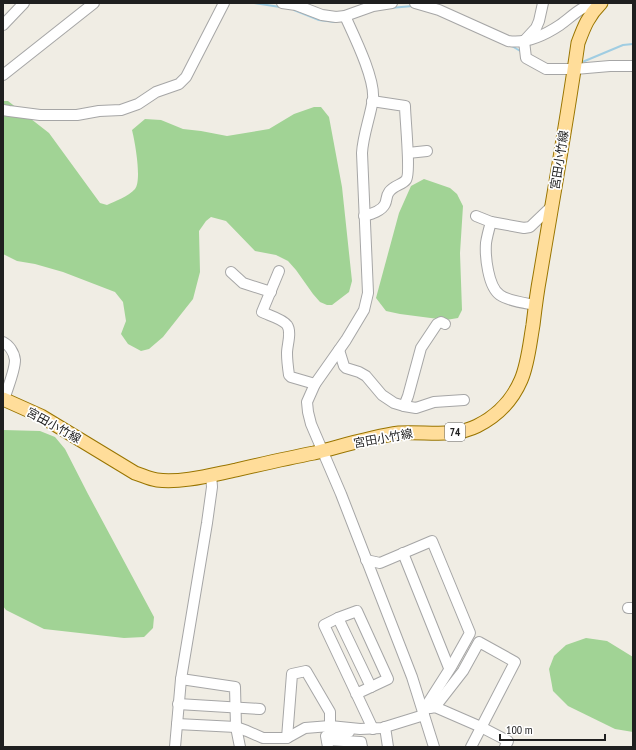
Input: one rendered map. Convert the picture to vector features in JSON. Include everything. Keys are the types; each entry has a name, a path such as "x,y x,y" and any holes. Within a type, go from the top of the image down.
{"main road":[{"name":"宮田小竹線","path":"4,400 42,416 135,472 157,480 191,479 399,433 449,433 465,431 478,426 493,417 502,409 513,395 521,379 529,350 578,43 586,23 600,3"}],"street":[{"path":"3,25 24,3"},
{"path":"3,75 94,3"},
{"path":"3,110 40,115 77,115 99,111 121,110 138,104 156,92 180,84 186,77 224,3"},
{"path":"282,3 296,5 322,15 336,17 345,16 372,6 392,3"},
{"path":"415,3 439,10 508,41 515,42 537,38 560,26 583,8 592,4 600,3"},
{"path":"543,3 536,28 524,41 526,58 546,69 633,66"},
{"path":"345,16 367,68 372,84 373,98 369,121 362,146 368,293 364,310 339,350 315,384 307,402 308,412 311,424 341,494 412,677 434,747"},
{"path":"364,216 380,210 385,206 387,195 391,189 406,180 408,176 405,106 372,101"},
{"path":"408,153 427,151"},
{"path":"476,216 491,222 524,228 530,227 552,206"},
{"path":"491,222 486,243 486,262 494,290 507,299 535,305"},
{"path":"279,270 262,312 282,321 288,327 288,375 290,377 315,384"},
{"path":"231,272 243,283 271,292"},
{"path":"404,406 421,348 437,324 441,322 444,324"},
{"path":"3,342 14,354 13,368 4,400"},
{"path":"339,350 346,368 366,376 382,395 394,403 416,408 434,402 464,400"},
{"path":"175,747 181,679 207,523 212,487 211,475"},
{"path":"366,560 380,563 432,541 470,633 423,713"},
{"path":"403,553 450,668"},
{"path":"356,694 388,679 357,611 324,625 372,729"},
{"path":"338,618 371,687"},
{"path":"177,724 236,727 263,738 287,738 305,728 330,726 360,729 382,728 435,707 463,670 479,642 515,662 471,747"},
{"path":"287,738 292,674 306,671 330,712 330,726"},
{"path":"181,679 235,687 236,727 240,747"},
{"path":"178,704 260,709"},
{"path":"435,707 481,727 508,742 505,747"},
{"path":"385,727 388,747"},
{"path":"360,729 326,736 327,744 361,742 362,747"}],"green space":[{"path":"3,101 8,101 49,133 100,203 107,205 125,197 135,189 138,178 138,170 132,130 145,119 161,120 183,129 227,136 269,129 294,114 314,107 321,107 329,117 342,187 352,281 349,292 332,305 327,305 320,302 288,261 276,255 255,251 226,221 211,217 199,231 200,272 193,299 163,337 149,349 141,351 128,344 121,334 126,321 123,302 115,292 63,272 35,264 17,261 3,254"},
{"path":"424,179 450,188 457,194 463,206 460,253 462,310 458,318 446,320 386,311 376,298 399,213 411,186"},
{"path":"3,430 40,431 55,437 65,449 154,617 153,628 144,637 124,638 44,629 6,610 3,606"},
{"path":"586,638 607,641 633,657 633,732 615,729 568,706 553,691 549,669 554,656 566,645"}],"waterway":[{"path":"254,3 280,7"},
{"path":"390,8 413,6"},
{"path":"294,10 319,20 335,22"},
{"path":"580,63 623,45 633,44"},
{"path":"510,45 522,52"}]}
